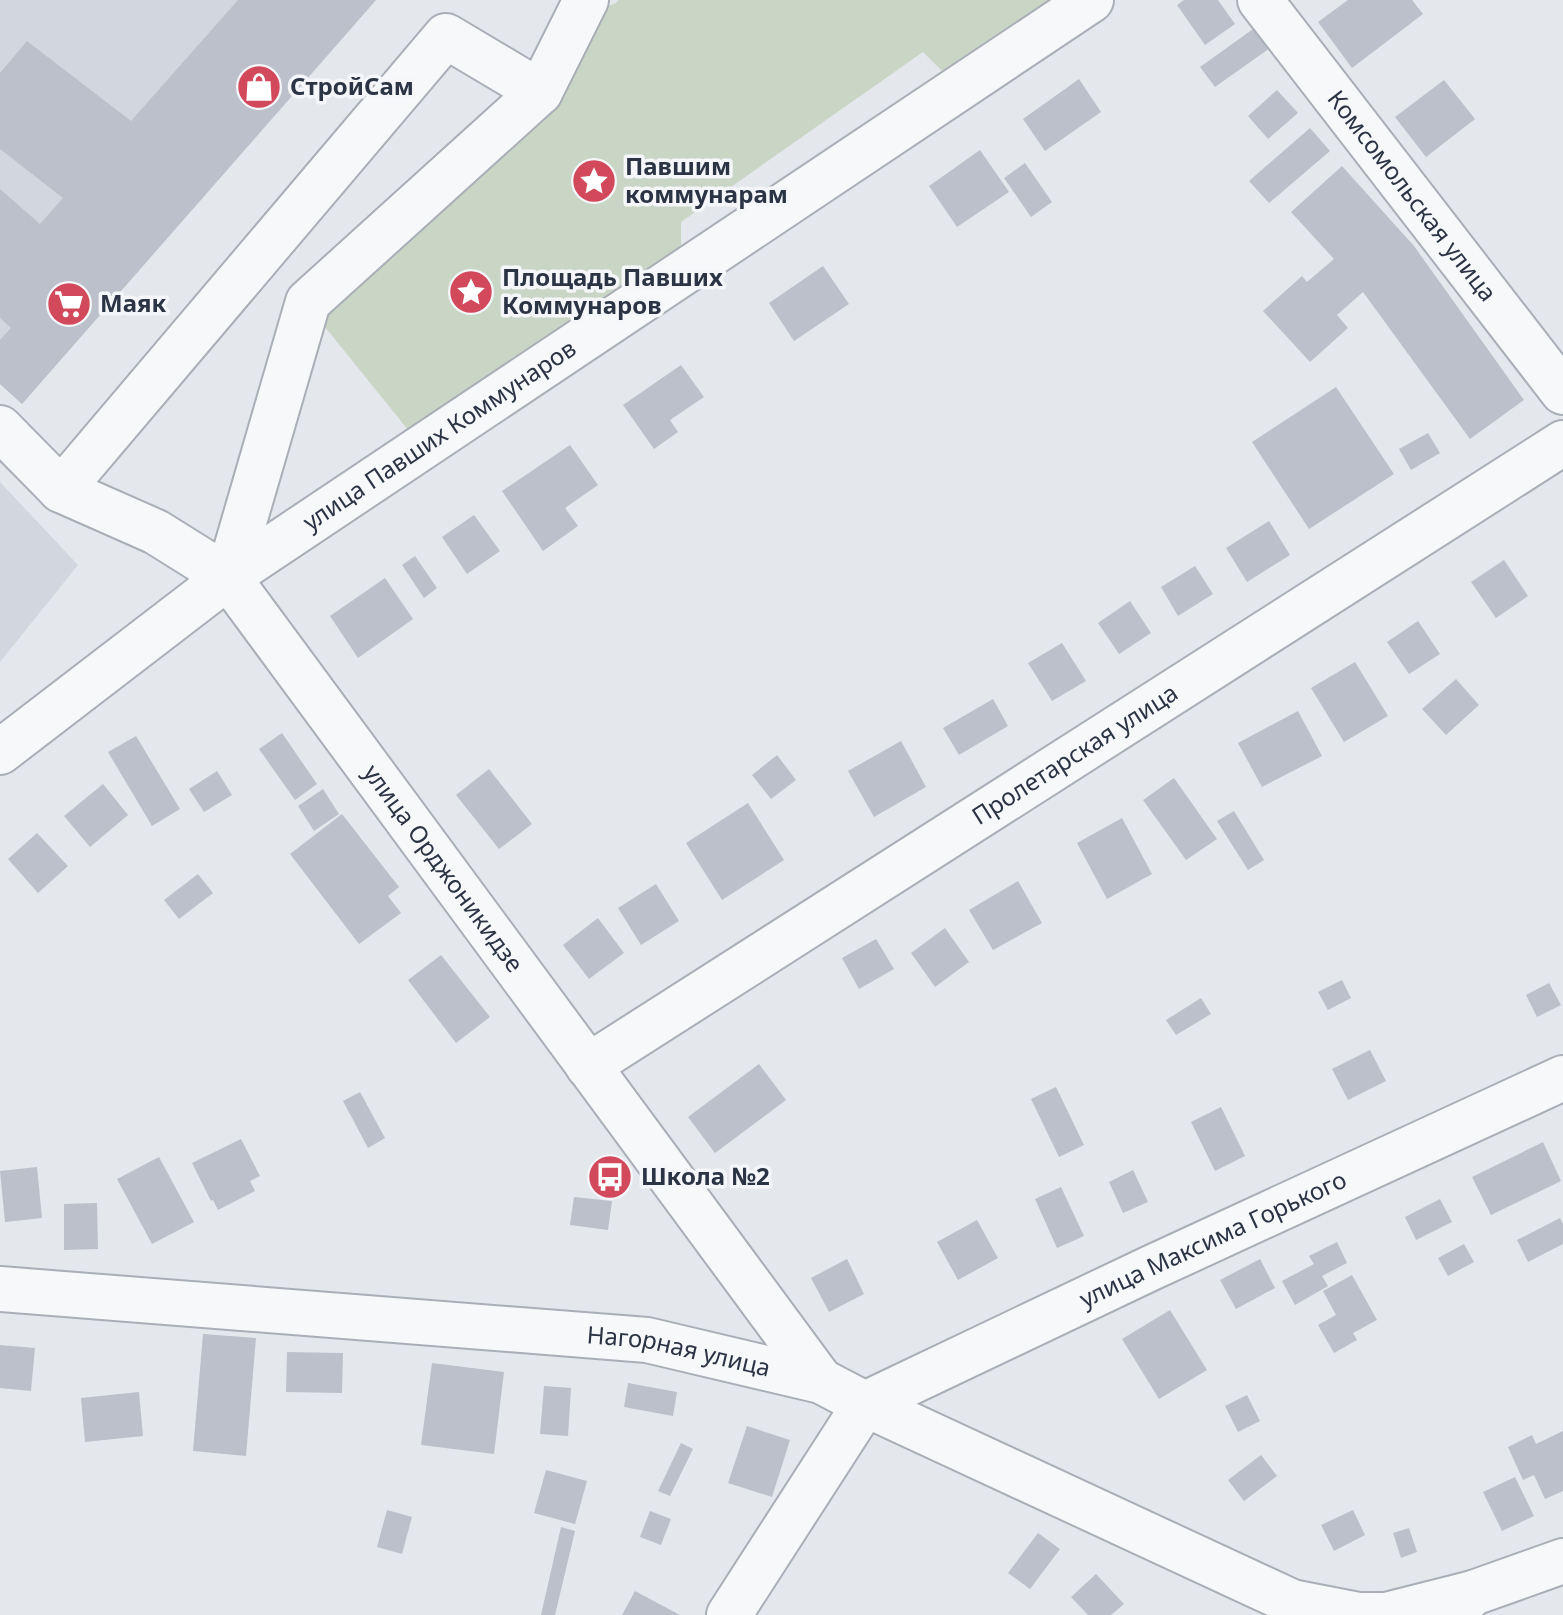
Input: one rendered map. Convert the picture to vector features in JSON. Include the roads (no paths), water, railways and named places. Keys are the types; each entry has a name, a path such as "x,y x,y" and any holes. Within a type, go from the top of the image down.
{"street":[{"path":"228,577 308,302 540,92 586,0"},
{"name":"улица Павших Коммунаров","path":"0,752 228,577 1091,0"},
{"name":"Комсомольская улица","path":"1260,0 1563,392"},
{"path":"61,490 446,36 540,92"},
{"name":"улица Орджоникидзе","path":"0,428 61,490 156,532 228,577 821,1381"},
{"name":"Пролетарская улица","path":"588,1066 1563,443"},
{"name":"улица Максима Горького","path":"865,1404 1563,1078"},
{"name":"Нагорная улица","path":"0,1289 647,1340 821,1381 1297,1608 1386,1615 1462,1604 1563,1561"},
{"path":"729,1615 865,1404"}],"place":[{"name":"СтройСам","path":"259,87"},
{"name":"Павшим коммунарам","path":"594,181"},
{"name":"Площадь Павших Коммунаров","path":"471,292"},
{"name":"Маяк","path":"69,304"},
{"name":"Школа №2","path":"610,1177"}]}
